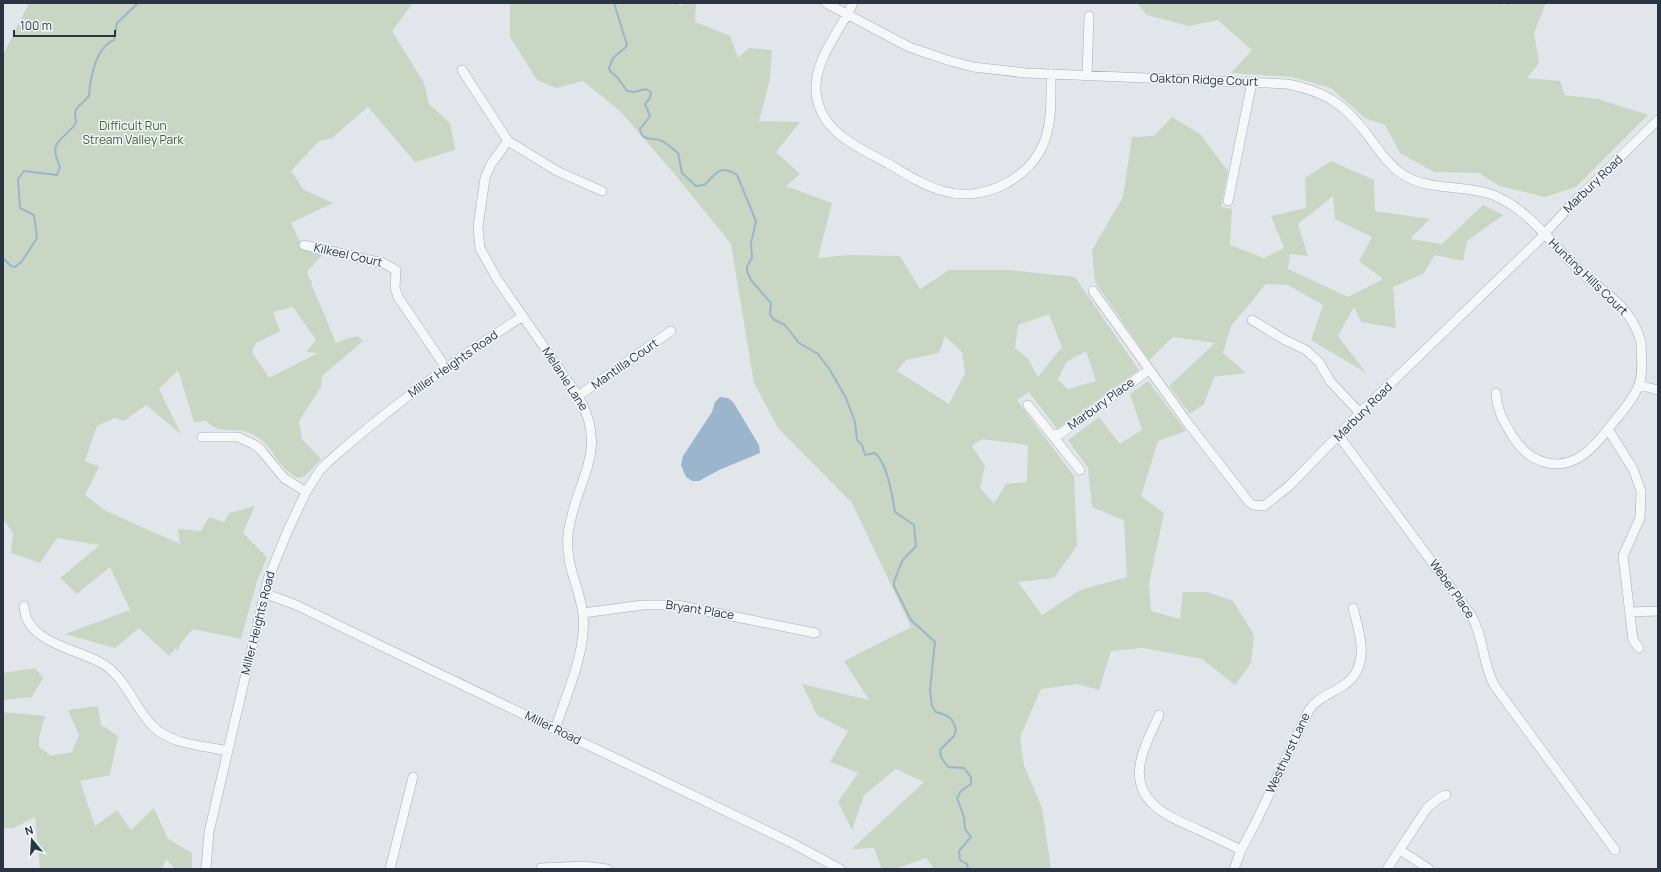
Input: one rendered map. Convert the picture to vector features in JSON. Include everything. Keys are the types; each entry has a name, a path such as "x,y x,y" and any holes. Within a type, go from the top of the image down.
{"street":[{"name":"Oakton Ridge Court","path":"826,3 909,47 947,60 999,71 1252,82 1300,86 1326,96 1348,111 1386,160 1403,175 1425,184 1473,190 1494,196 1515,208 1544,234"},
{"path":"853,3 818,71 816,80 817,98 823,116 835,132 846,140 923,183 945,192 968,194 994,189 1015,178 1033,161 1040,151 1048,129 1051,74"},
{"path":"1087,76 1089,16"},
{"path":"462,70 508,142 557,171 602,191"},
{"path":"1228,201 1252,82"},
{"name":"Marbury Road","path":"1093,291 1149,370 1249,502 1258,506 1268,504 1289,486 1360,413 1544,234 1571,205 1658,120"},
{"name":"Melanie Lane","path":"508,142 494,158 486,174 480,205 478,237 483,257 578,396 588,415 592,440 590,460 571,520 567,550 571,574 583,613 581,644 555,729"},
{"name":"Hunting Hills Court","path":"1496,393 1498,410 1511,434 1525,453 1538,461 1559,463 1576,459 1590,450 1630,403 1639,385 1642,342 1632,320 1620,304 1581,272 1544,234"},
{"name":"Kilkeel Court","path":"304,246 383,263 396,270 395,283 398,297 446,368"},
{"name":"Miller Heights Road","path":"206,869 207,843 264,593 271,569 306,492 320,470 328,462 400,401 523,316"},
{"path":"1252,320 1285,340 1306,350 1319,362 1330,381 1360,413"},
{"name":"Mantilla Court","path":"578,396 671,331"},
{"name":"Marbury Place","path":"1052,434 1060,434 1149,370"},
{"path":"1639,385 1658,390"},
{"name":"Marbury Place","path":"1028,406 1080,470"},
{"path":"1608,429 1633,469 1641,491 1640,518 1623,556 1633,640 1639,648"},
{"name":"Weber Place","path":"1339,436 1471,615 1480,634 1485,665 1494,685 1614,850"},
{"path":"202,437 238,437 253,444 260,449 284,478 306,492"},
{"name":"Miller Road","path":"264,593 296,605 555,729 790,842 840,869"},
{"name":"Bryant Place","path":"583,613 643,605 677,605 815,633"},
{"path":"24,606 27,622 40,634 102,663 113,672 150,723 160,732 179,740 228,751"},
{"name":"Westhurst Lane","path":"1234,869 1308,710 1321,698 1346,683 1356,670 1361,658 1362,645 1352,608"},
{"path":"1630,612 1658,611"},
{"path":"1159,715 1141,761 1140,778 1145,794 1152,805 1162,813 1242,850"},
{"path":"390,869 413,778"},
{"path":"1387,869 1427,808 1436,800 1446,795"},
{"path":"1400,850 1429,869"},
{"path":"541,868 583,866 607,869"}],"green space":[{"name":"Difficult Run Stream Valley Park","path":"29,3 413,3 392,31 424,83 429,104 450,123 455,150 415,162 368,107 332,138 319,141 291,171 304,190 333,203 291,223 300,242 324,253 307,272 310,280 312,281 311,283 336,343 358,336 363,341 322,376 321,387 299,421 302,439 321,459 305,476 298,478 284,468 266,444 252,434 243,431 216,428 206,421 194,422 178,370 159,389 181,434 146,405 124,421 114,418 97,426 85,461 99,467 85,495 106,511 180,544 178,529 201,531 209,517 224,522 229,513 255,506 243,533 267,557 257,581 241,639 193,629 180,644 178,651 176,648 169,656 139,628 115,648 65,634 130,610 110,567 77,594 60,578 100,545 57,538 40,563 11,553 13,533 3,519 3,55","holes":["293,307 316,340 306,352 318,353 269,378 252,352 256,343 280,331 273,312"]},
{"path":"510,3 678,3 680,6 685,3 696,3 695,22 730,36 738,58 749,48 772,50 770,80 759,121 800,122 776,152 800,174 786,186 832,203 818,258 849,255 900,256 920,289 949,270 1009,270 1075,277 1139,370 1057,429 1029,392 1017,400 1074,476 1077,546 1054,578 1018,582 1042,615 1080,590 1127,577 1124,520 1092,507 1088,468 1068,440 1099,417 1120,444 1142,430 1130,394 1148,381 1186,431 1158,441 1141,496 1164,513 1149,584 1151,611 1180,619 1183,592 1207,592 1233,601 1254,635 1251,663 1235,685 1202,659 1143,648 1111,651 1099,690 1077,684 1041,689 1020,737 1024,765 1042,808 1051,869 934,869 926,858 895,869 882,869 874,848 852,849 924,782 896,769 864,795 852,830 838,802 858,773 830,762 848,731 817,715 802,684 869,700 844,661 911,627 852,503 778,428 754,383 731,244 672,171 621,112 583,81 556,88 537,80 510,37","holes":["1049,314 1062,347 1038,377 1029,360 1015,348 1018,325","945,336 962,352 965,373 949,404 897,371 906,360 939,353","1086,351 1096,381 1068,389 1058,380 1066,362","982,439 1028,445 1027,482 1006,484 994,503 980,488 985,466 972,446"]},
{"path":"1137,3 1496,3 1505,5 1508,3 1546,3 1534,33 1539,63 1527,78 1560,81 1565,95 1598,99 1648,115 1576,187 1545,197 1500,186 1479,173 1434,172 1400,153 1385,125 1365,118 1331,88 1292,77 1231,73 1252,50 1218,20 1189,26 1147,15"},
{"path":"1172,117 1200,134 1228,171 1221,207 1232,209 1230,245 1264,258 1284,248 1271,216 1306,208 1305,178 1331,161 1374,180 1375,211 1430,219 1410,239 1442,244 1483,205 1503,215 1467,241 1463,261 1435,255 1423,274 1393,287 1396,328 1361,322 1354,307 1338,336 1366,373 1311,340 1323,305 1288,285 1266,284 1231,326 1223,353 1246,373 1214,377 1204,404 1190,414 1169,386 1215,343 1173,337 1149,360 1095,282 1092,250 1123,197 1132,137 1154,136","holes":["1333,196 1335,219 1372,237 1359,261 1383,279 1348,297 1288,269 1290,254 1308,256 1298,224"]},
{"path":"35,668 43,678 32,697 3,700 3,673"},
{"path":"98,706 101,725 118,736 110,775 80,781 95,826 117,810 131,830 154,808 168,839 192,853 192,869 175,869 166,859 162,869 40,869 35,817 13,828 3,828 3,712 45,716 39,738 39,747 51,756 72,752 79,735 68,710"}],"water":[{"path":"720,397 728,398 733,402 759,445 760,453 719,470 699,481 692,481 686,477 681,465 683,456 712,412 715,402"}],"waterway":[{"path":"3,258 11,266 15,267 22,261 37,238 34,215 20,208 18,179 24,171 57,175 60,167 55,152 56,146 76,123 76,110 89,96 93,72 98,56 103,49 114,40 117,23 138,3"},
{"path":"614,3 627,45 613,58 609,68 627,91 634,92 646,89 651,92 650,98 645,104 650,116 640,129 642,136 660,140 678,153 682,173 696,186 704,185 715,174 722,170 726,170 737,175 756,221 751,243 752,257 747,267 751,280 771,303 770,314 773,319 785,325 799,343 818,354 830,370 846,398 855,422 857,440 862,445 865,455 875,453 883,465 889,481 895,512 914,525 916,546 902,561 894,582 894,586 911,620 935,642 930,690 932,706 936,712 949,717 956,730 954,736 940,750 941,757 948,767 964,768 971,777 971,784 961,791 957,798 964,817 965,829 971,837 959,851 960,860 967,864 968,869"}]}
